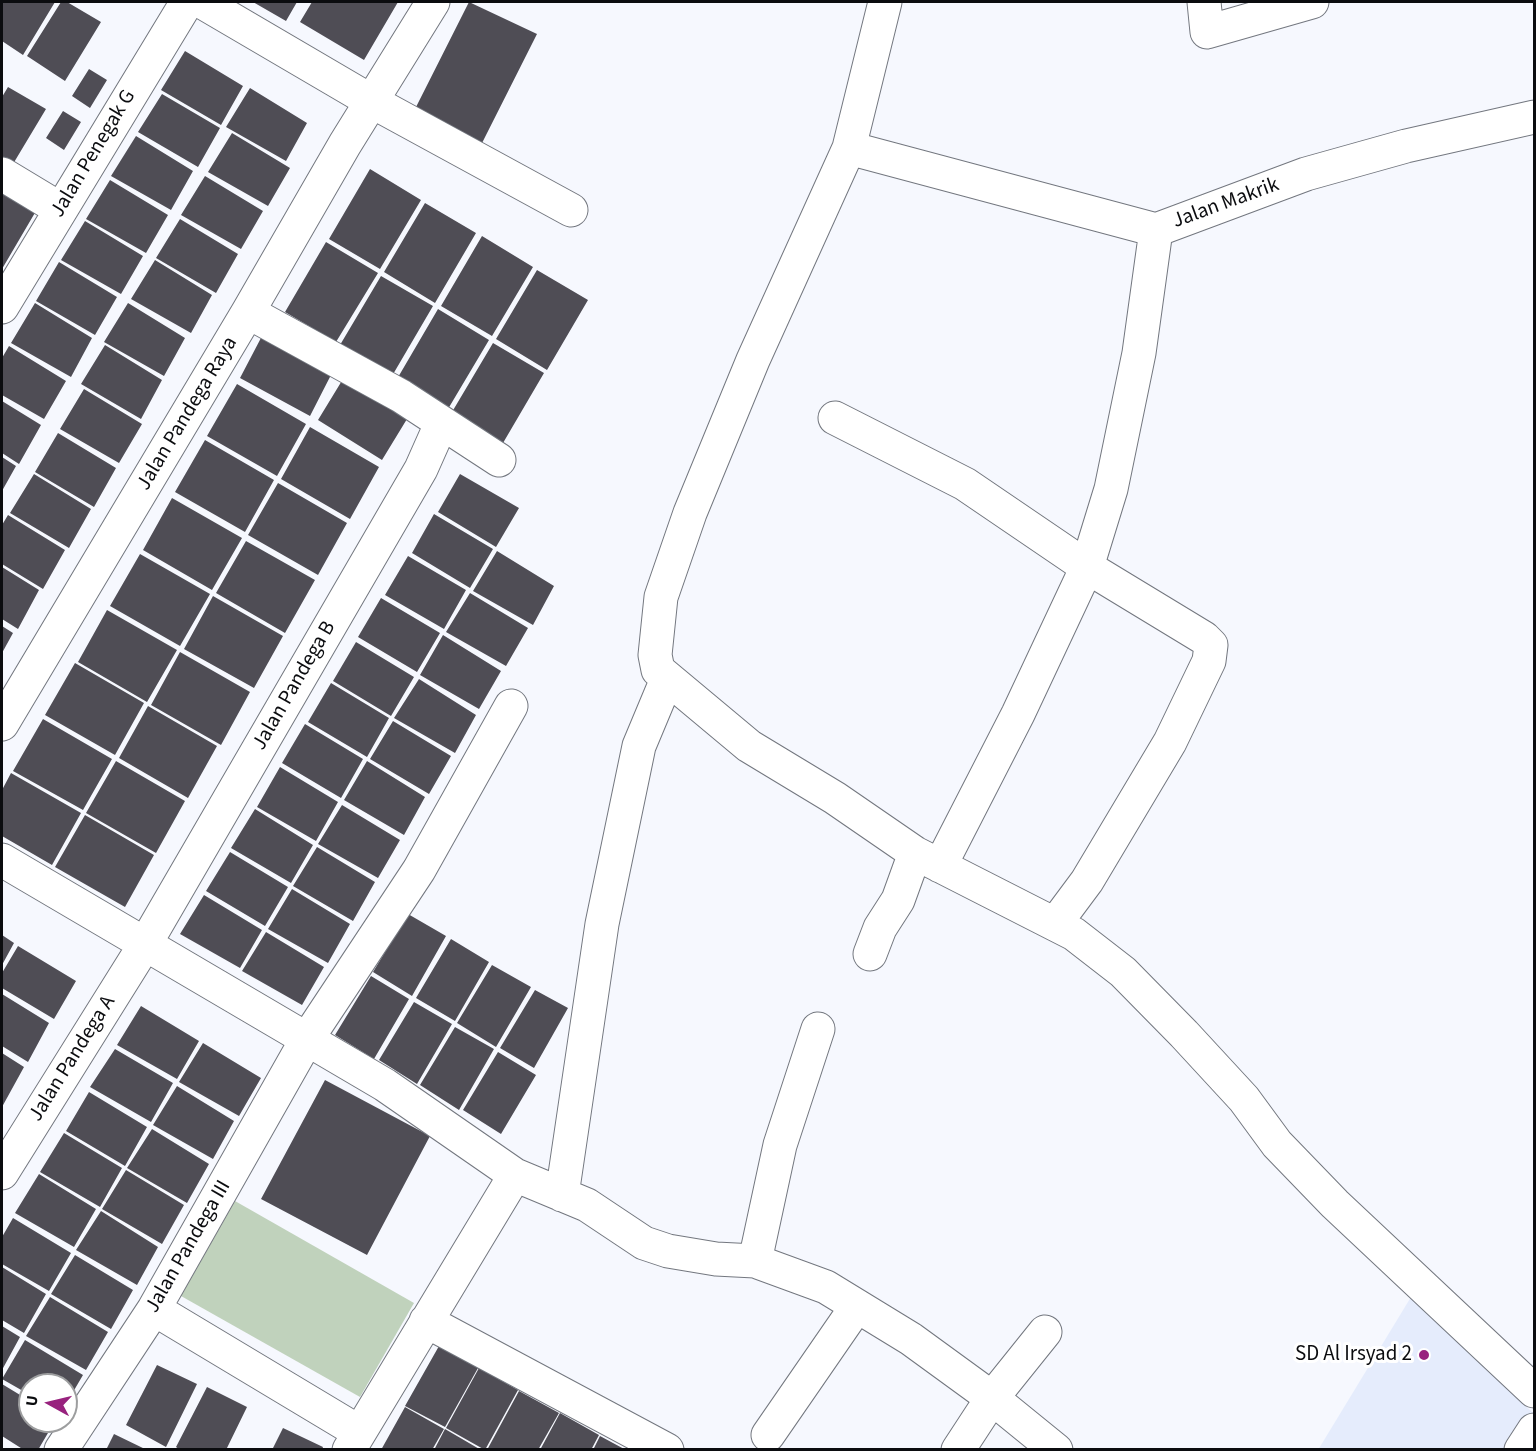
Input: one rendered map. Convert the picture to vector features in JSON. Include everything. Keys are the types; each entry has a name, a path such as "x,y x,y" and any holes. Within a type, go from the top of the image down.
{"street":[{"name":"Jalan Penegak G","path":"2,307 187,2"},
{"path":"202,2 371,101 571,210"},
{"name":"Jalan Pandega Raya","path":"2,724 371,101 434,2"},
{"path":"885,2 849,148 753,360 690,513 661,597 655,655 664,688 749,746 835,798 928,860 1074,934 1123,972 1244,1099 1277,1144 1335,1204 1534,1391"},
{"path":"1204,2 1207,33 1312,2"},
{"name":"Jalan Makrik","path":"849,148 1156,230 1306,174 1406,146 1534,117"},
{"path":"2,174 60,209"},
{"path":"870,954 880,928 897,900 928,860 1018,714 1087,567 1111,489 1139,353 1156,230"},
{"path":"248,312 401,396 499,460"},
{"path":"835,418 965,484 1087,567 1204,638 1211,645 1212,652 1170,742 1087,881 1054,924"},
{"name":"Jalan Pandega B","path":"144,946 421,469 441,424"},
{"path":"594,901 610,807 638,703 653,691 664,688"},
{"path":"562,1195 602,924 639,746 664,688"},
{"name":"Jalan Pandega III","path":"61,1449 154,1309 307,1039 419,870 511,706"},
{"path":"2,860 144,946 385,1085 515,1175 587,1205 644,1243 668,1251 716,1259 755,1261 826,1287 911,1339 992,1398 1056,1449"},
{"name":"Jalan Pandega A","path":"2,1173 144,946"},
{"path":"755,1261 780,1145 818,1029"},
{"path":"154,1309 354,1441 515,1175"},
{"path":"768,1435 857,1306"},
{"path":"426,1321 668,1449"},
{"path":"958,1449 992,1398 1045,1332"},
{"path":"1521,1449 1534,1430"}],"shaded area":[{"name":"SD Al Irsyad 2","path":"1411,1297 1534,1414 1510,1449 1318,1450"}],"green space":[{"path":"235,1201 414,1303 360,1397 181,1296"}],"building":[{"path":"2,2 55,2 23,55 2,41"},
{"path":"61,2 67,2 101,22 65,81 27,56"},
{"path":"253,2 297,2 286,21"},
{"path":"312,2 398,2 364,60 300,22"},
{"path":"469,2 537,34 480,147 413,113"},
{"path":"185,51 243,86 221,125 161,90"},
{"path":"89,69 107,80 90,108 72,96"},
{"path":"8,87 46,109 10,169 2,164 2,97"},
{"path":"250,88 307,123 286,161 226,127"},
{"path":"162,94 220,128 198,167 138,132"},
{"path":"63,111 81,122 64,150 46,138"},
{"path":"232,133 290,168 268,206 208,172"},
{"path":"136,136 193,171 171,210 111,176"},
{"path":"370,169 421,200 380,269 329,239"},
{"path":"205,176 263,211 241,249 181,215"},
{"path":"110,180 168,215 146,253 86,219"},
{"path":"2,190 36,211 2,269"},
{"path":"425,203 476,233 435,303 384,272"},
{"path":"180,219 238,254 216,293 156,258"},
{"path":"85,221 143,256 121,294 61,260"},
{"path":"482,236 533,267 492,336 441,306"},
{"path":"326,242 378,273 336,342 285,312"},
{"path":"155,260 212,295 191,333 131,299"},
{"path":"59,262 117,297 95,335 36,301"},
{"path":"537,270 588,300 547,370 496,339"},
{"path":"381,276 433,306 392,376 340,345"},
{"path":"35,303 92,338 71,377 11,343"},
{"path":"128,303 185,338 164,376 104,342"},
{"path":"438,309 489,340 448,409 397,379"},
{"path":"262,336 332,373 310,416 240,378"},
{"path":"493,343 544,373 503,443 452,412"},
{"path":"105,345 162,380 141,419 81,384"},
{"path":"9,346 66,381 44,419 2,395 2,358"},
{"path":"343,379 407,419 382,460 318,420"},
{"path":"237,384 306,424 277,476 207,436"},
{"path":"84,389 142,424 119,463 60,429"},
{"path":"2,401 41,425 19,464 2,453"},
{"path":"310,427 379,467 350,519 281,479"},
{"path":"58,433 116,468 94,507 35,472"},
{"path":"205,440 274,480 245,532 175,492"},
{"path":"2,457 16,466 2,491"},
{"path":"34,474 91,509 69,548 10,513"},
{"path":"460,474 519,508 496,547 438,512"},
{"path":"278,483 347,523 318,575 248,535"},
{"path":"172,498 242,538 212,590 143,550"},
{"path":"434,514 493,549 470,588 412,553"},
{"path":"8,515 65,550 43,589 2,564 2,525"},
{"path":"246,541 315,580 285,633 216,593"},
{"path":"497,551 554,586 533,625 473,591"},
{"path":"140,554 210,594 180,646 110,606"},
{"path":"408,556 466,590 444,629 385,595"},
{"path":"2,567 39,590 18,629 2,619"},
{"path":"470,593 528,628 506,666 446,632"},
{"path":"213,596 283,636 254,688 184,649"},
{"path":"381,598 440,633 417,672 358,637"},
{"path":"107,610 177,650 147,702 78,662"},
{"path":"2,626 13,633 2,653"},
{"path":"443,635 501,671 479,709 420,675"},
{"path":"356,642 414,677 391,716 333,681"},
{"path":"180,652 250,692 221,745 151,705"},
{"path":"75,663 144,703 115,755 45,715"},
{"path":"419,679 476,715 455,753 394,718"},
{"path":"331,683 389,718 367,757 308,722"},
{"path":"148,706 217,746 188,798 119,758"},
{"path":"43,719 112,759 83,810 13,771"},
{"path":"393,721 451,756 429,794 370,759"},
{"path":"305,724 363,759 341,798 282,763"},
{"path":"116,761 185,801 156,853 86,813"},
{"path":"367,761 425,797 404,835 344,800"},
{"path":"280,767 338,802 316,841 257,807"},
{"path":"11,773 81,813 52,865 2,836 2,790"},
{"path":"342,805 400,840 378,878 318,844"},
{"path":"255,809 313,845 291,883 231,848"},
{"path":"85,815 154,855 125,907 55,867"},
{"path":"317,847 375,882 353,921 293,886"},
{"path":"230,852 288,887 265,926 206,891"},
{"path":"292,889 350,924 328,963 268,929"},
{"path":"204,895 262,930 240,968 180,934"},
{"path":"408,914 446,936 412,996 373,972"},
{"path":"266,932 324,967 302,1005 242,971"},
{"path":"2,935 14,943 2,965"},
{"path":"451,939 489,962 455,1021 416,998"},
{"path":"18,946 76,981 54,1019 2,988 2,973"},
{"path":"492,965 531,987 496,1047 457,1023"},
{"path":"371,976 409,999 374,1059 335,1035"},
{"path":"535,990 568,1008 534,1068 500,1048"},
{"path":"2,994 49,1023 28,1062 2,1046"},
{"path":"414,1002 452,1024 417,1084 379,1060"},
{"path":"141,1006 199,1041 177,1079 117,1045"},
{"path":"455,1027 494,1049 459,1110 420,1085"},
{"path":"203,1043 261,1078 239,1116 179,1082"},
{"path":"115,1049 173,1083 151,1122 90,1087"},
{"path":"498,1052 536,1075 501,1134 463,1110"},
{"path":"2,1053 24,1067 2,1107"},
{"path":"325,1080 430,1136 367,1255 261,1199"},
{"path":"177,1086 234,1121 213,1159 153,1125"},
{"path":"89,1092 147,1127 125,1166 66,1131"},
{"path":"152,1129 209,1164 187,1203 127,1168"},
{"path":"64,1133 122,1168 100,1207 40,1172"},
{"path":"126,1170 184,1205 162,1244 102,1209"},
{"path":"39,1174 96,1209 74,1247 15,1213"},
{"path":"101,1211 158,1247 137,1285 76,1250"},
{"path":"13,1218 71,1253 49,1291 2,1264 2,1237"},
{"path":"75,1255 133,1290 111,1329 51,1294"},
{"path":"2,1267 46,1294 24,1333 2,1320"},
{"path":"50,1297 108,1332 86,1370 26,1336"},
{"path":"2,1326 20,1337 2,1370"},
{"path":"25,1340 83,1375 78,1384 78,1373 18,1373 18,1388 2,1379"},
{"path":"439,1346 478,1368 445,1427 405,1406"},
{"path":"157,1365 197,1384 166,1447 126,1425"},
{"path":"479,1368 518,1390 485,1450 446,1428"},
{"path":"2,1384 18,1394 18,1433 48,1433 38,1450 24,1450 2,1436"},
{"path":"207,1387 247,1407 226,1450 180,1450 176,1447"},
{"path":"519,1391 559,1413 538,1450 487,1450"},
{"path":"405,1407 444,1429 432,1450 381,1450"},
{"path":"560,1413 599,1435 591,1450 540,1450"},
{"path":"283,1428 323,1447 322,1450 272,1450"},
{"path":"445,1429 481,1450 434,1450"},
{"path":"114,1434 147,1450 106,1450"},
{"path":"600,1436 626,1450 593,1450"}],"place":[{"name":"SD Al Irsyad 2","path":"1424,1355"}]}
